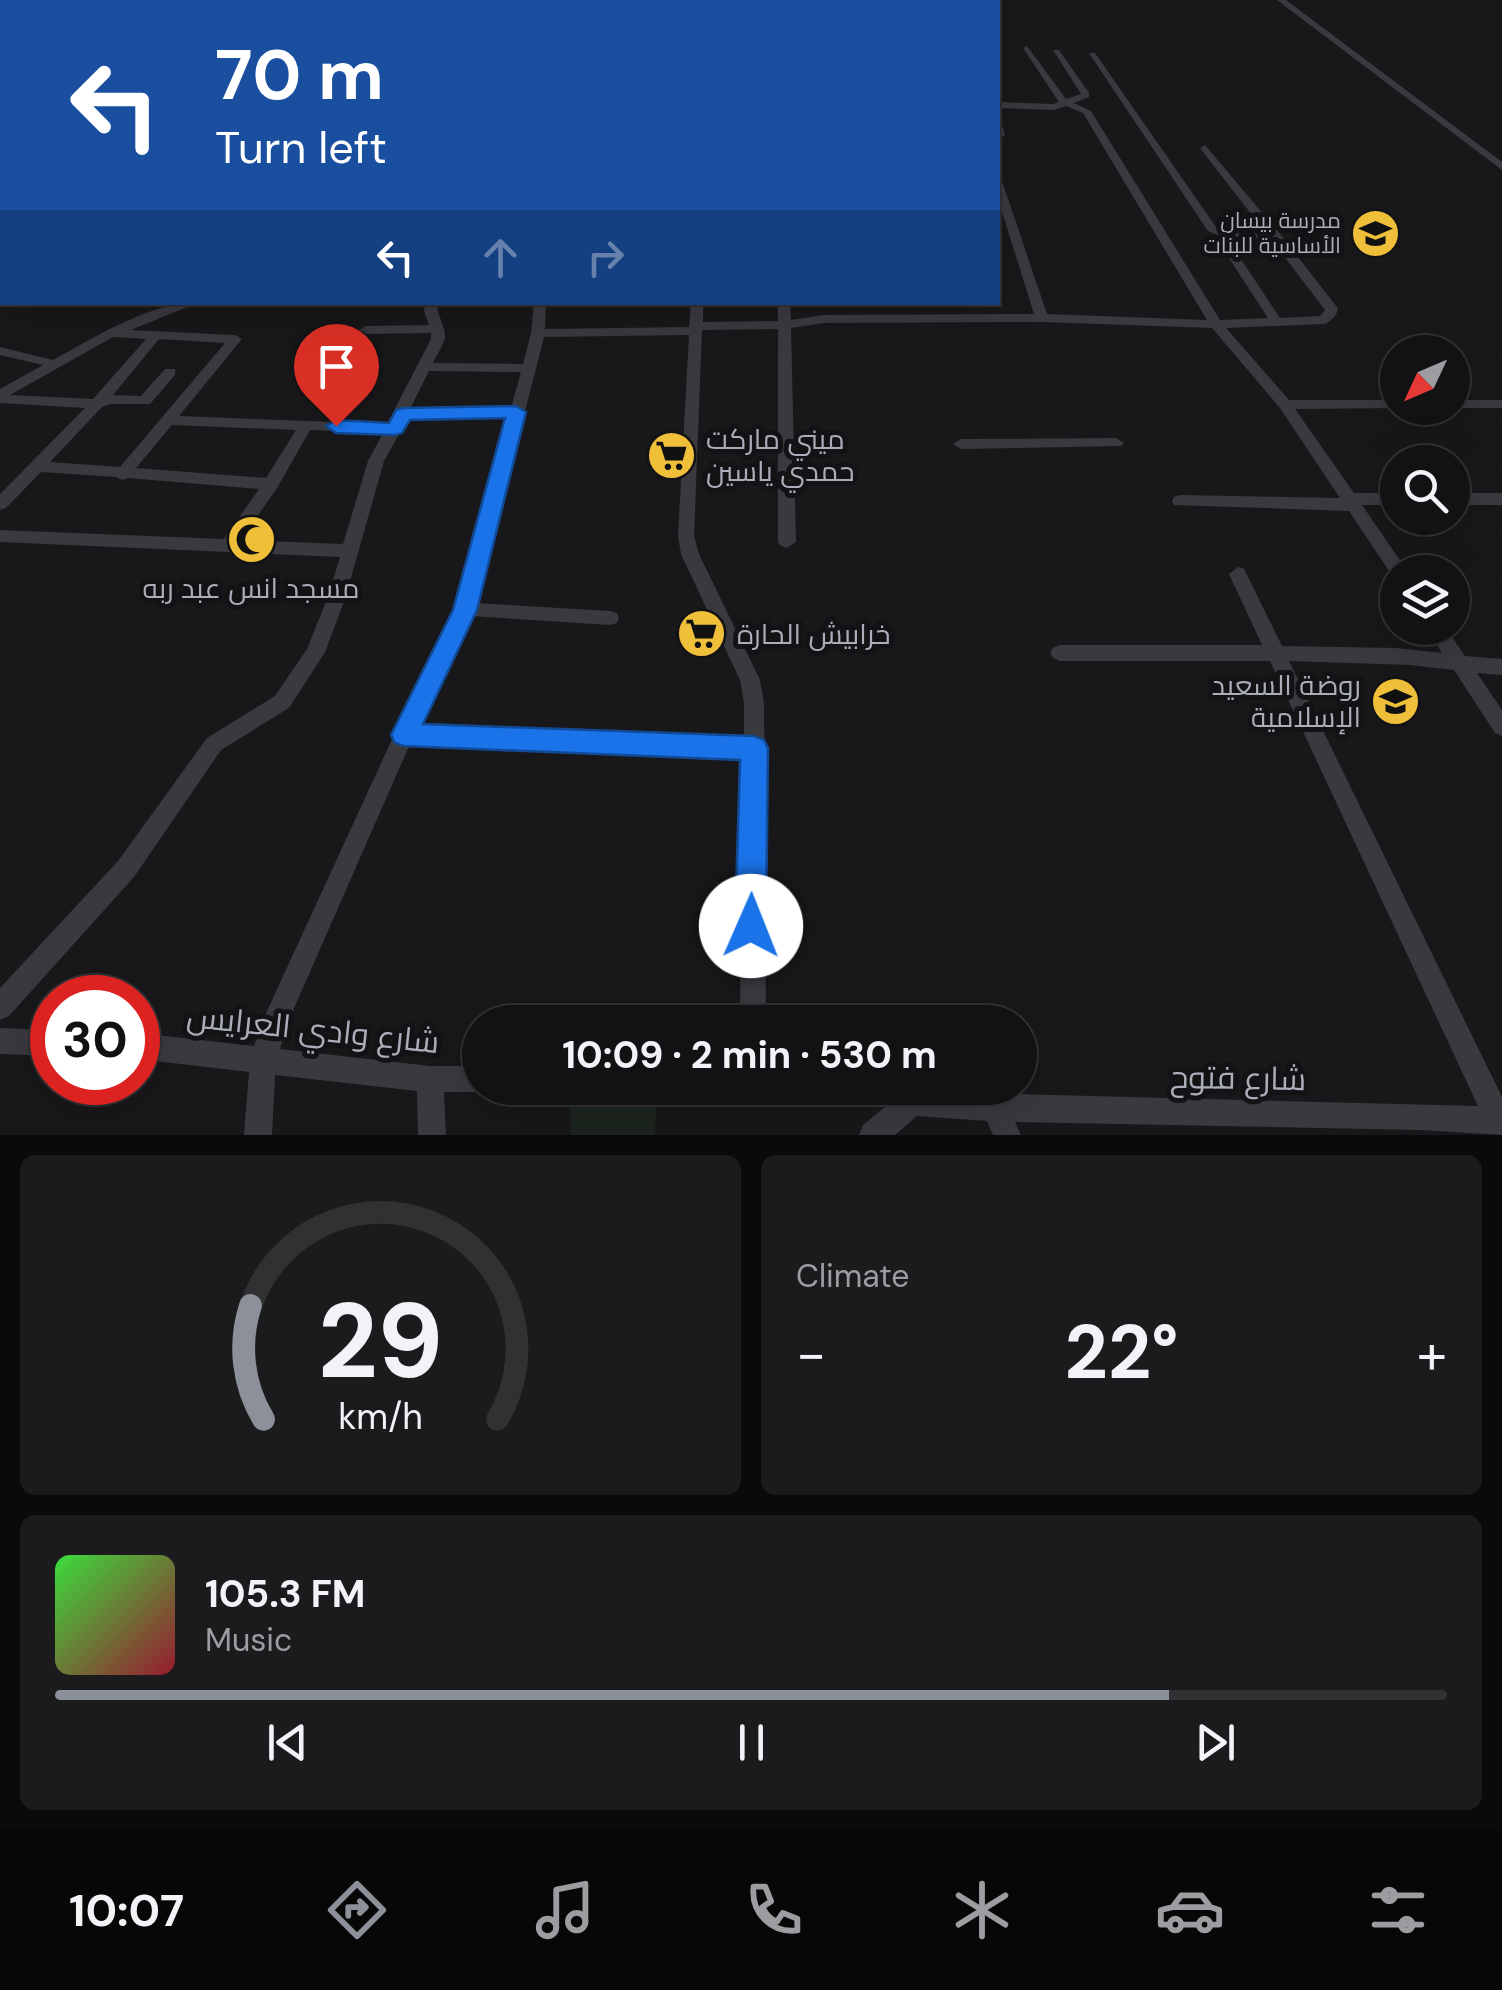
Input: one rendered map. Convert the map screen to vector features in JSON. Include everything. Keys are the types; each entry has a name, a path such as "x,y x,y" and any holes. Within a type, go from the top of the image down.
{"street":[{"path":"1281,0 1502,167"},
{"path":"1027,48 1062,101 1086,112 1216,324 1285,404 1387,555"},
{"path":"1000,103 1054,107 1086,95 1056,52"},
{"path":"1092,56 1212,229 1222,234 1276,236"},
{"path":"538,333 785,325 824,319 1042,318 1216,324 1324,320 1332,310 1205,148"},
{"path":"1000,190 1042,318"},
{"path":"1231,252 1276,320"},
{"path":"0,397 50,364 111,333 184,305"},
{"path":"0,1007 126,868 214,744 282,702 315,652 376,461 438,339 431,305"},
{"path":"258,1135 263,1060 276,1020 404,735 465,610 538,333 540,305"},
{"path":"697,305 686,536 690,554 750,680 754,703 753,1005"},
{"path":"784,305 787,542"},
{"path":"822,305 824,319"},
{"path":"891,305 894,321"},
{"path":"366,330 437,329"},
{"path":"111,333 235,339 122,475"},
{"path":"0,504 97,404 155,336"},
{"path":"0,351 50,364"},
{"path":"426,367 528,368"},
{"path":"0,397 97,404 108,398 145,400 170,372"},
{"path":"1285,404 1380,404"},
{"path":"1470,404 1502,404"},
{"path":"170,420 306,425 516,412"},
{"path":"228,546 306,425"},
{"path":"961,444 1116,443"},
{"path":"36,466 271,484"},
{"path":"1470,499 1502,499"},
{"path":"1180,500 1380,500"},
{"path":"0,536 350,551"},
{"path":"1238,574 1500,1122"},
{"path":"465,610 610,618"},
{"path":"1448,645 1502,727"},
{"path":"1060,654 1274,651 1434,657 1462,666 1502,667"},
{"path":"404,735 754,748"},
{"path":"0,1041 30,1042"},
{"name":"شارع وادي العرايس","path":"160,1048 430,1079 462,1079"},
{"path":"430,1079 432,1135"},
{"path":"873,1135 909,1105"},
{"path":"956,1105 984,1107 1007,1135"},
{"name":"شارع فتوح","path":"984,1107 1422,1116 1500,1122"}],"shaded area":[{"path":"569,1105 656,1105 655,1135 571,1135"}],"place":[{"name":"مدرسة بيسان الأساسية للبنات","path":"1376,233"},
{"name":"ميني ماركت حمدي ياسين","path":"671,455"},
{"name":"مسجد انس عبد ربه","path":"251,540"},
{"name":"خرابيش الحارة","path":"702,634"},
{"name":"روضة السعيد الإسلامية","path":"1396,701"}],"route":[{"path":"336,426 395,429 403,414 516,412 486,541 465,610 404,735 754,748 751,926"}]}
